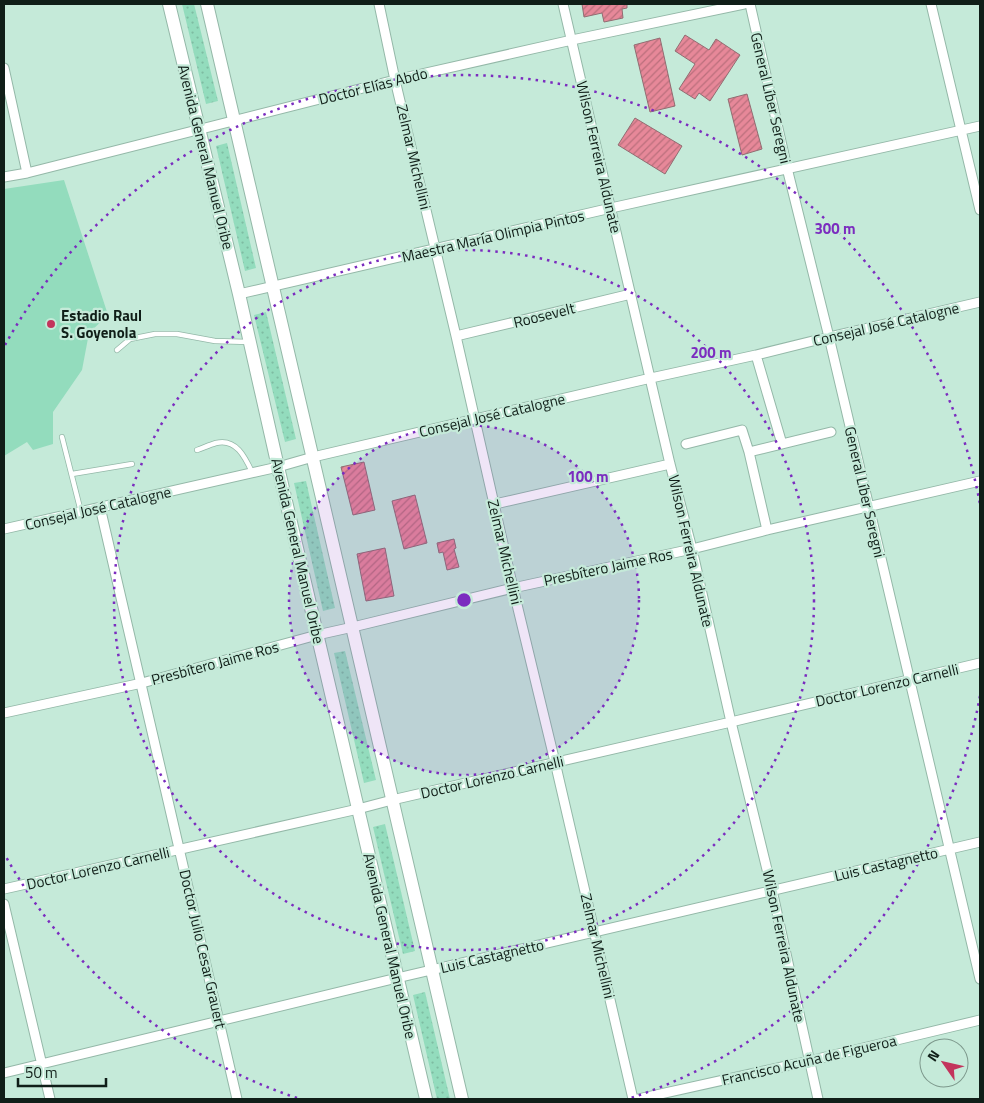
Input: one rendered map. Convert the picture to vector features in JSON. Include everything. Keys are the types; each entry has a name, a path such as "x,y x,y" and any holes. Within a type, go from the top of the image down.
{"main road":[{"name":"Avenida General Manuel Oribe","path":"169,4 239,294 426,1099"},
{"path":"207,4 462,1099"}],"street":[{"name":"Zelmar Michellini","path":"379,4 395,80 633,1099"},
{"name":"Wilson Ferreira Aldunate","path":"563,4 772,890 808,1061 818,1099"},
{"name":"Doctor Elías Abdo","path":"4,177 27,173 395,80 744,4"},
{"name":"General Líber Seregni","path":"750,4 787,168 910,679 980,980"},
{"path":"931,4 980,210"},
{"path":"4,68 27,173"},
{"name":"Maestra María Olimpia Pintos","path":"239,294 787,168 980,126"},
{"name":"Roosevelt","path":"456,336 631,294"},
{"name":"Consejal José Catalogne","path":"4,529 278,467 313,457 980,302"},
{"path":"756,355 782,444"},
{"path":"686,444 742,430 767,530"},
{"path":"749,452 831,432"},
{"path":"495,504 670,464"},
{"name":"Presbítero Jaime Ros","path":"4,713 142,683 318,634 980,481"},
{"name":"Doctor Julio Cesar Grauert","path":"100,507 237,1099"},
{"name":"Doctor Lorenzo Carnelli","path":"4,889 358,809 980,663"},
{"name":"Luis Castagnetto","path":"4,1073 397,978 980,842"},
{"path":"4,904 50,1099"},
{"name":"Francisco Acuña de Figueroa","path":"638,1099 980,1020"}],"lane":[{"path":"117,350 130,340 155,334 177,334 215,341 250,342"},
{"path":"62,437 81,512"},
{"path":"197,450 218,442 231,444 243,454 252,472"},
{"path":"72,474 132,464"}],"green space":[{"path":"182,4 194,4 218,101 206,104"},
{"path":"227,143 256,268 245,271 216,146"},
{"name":"Estadio Raul S. Goyenola","path":"64,180 108,315 89,333 82,370 53,412 53,444 33,450 27,442 4,456 4,189"},
{"path":"266,312 296,439 285,442 254,315"},
{"path":"306,481 335,608 323,611 294,483"},
{"path":"345,651 376,780 364,783 334,653"},
{"path":"385,824 415,951 403,954 373,827"},
{"path":"425,992 450,1099 437,1099 413,995"}],"building":[{"path":"582,4 627,4 627,8 622,9 623,18 604,22 602,13 584,17"},
{"path":"685,35 709,50 716,39 740,55 710,101 699,93 695,99 679,89 695,64 675,51"},
{"path":"660,38 675,106 650,112 634,45"},
{"path":"747,94 762,149 742,155 728,99"},
{"path":"635,118 682,146 665,174 618,145"},
{"path":"364,462 375,510 353,515 341,467"},
{"path":"415,495 427,543 404,549 392,501"},
{"path":"454,539 456,548 454,549 459,567 447,570 443,552 439,553 437,543"},
{"path":"385,548 394,596 366,601 357,554"}],"place":[{"name":"Estadio Raul S. Goyenola","path":"51,324"}]}
